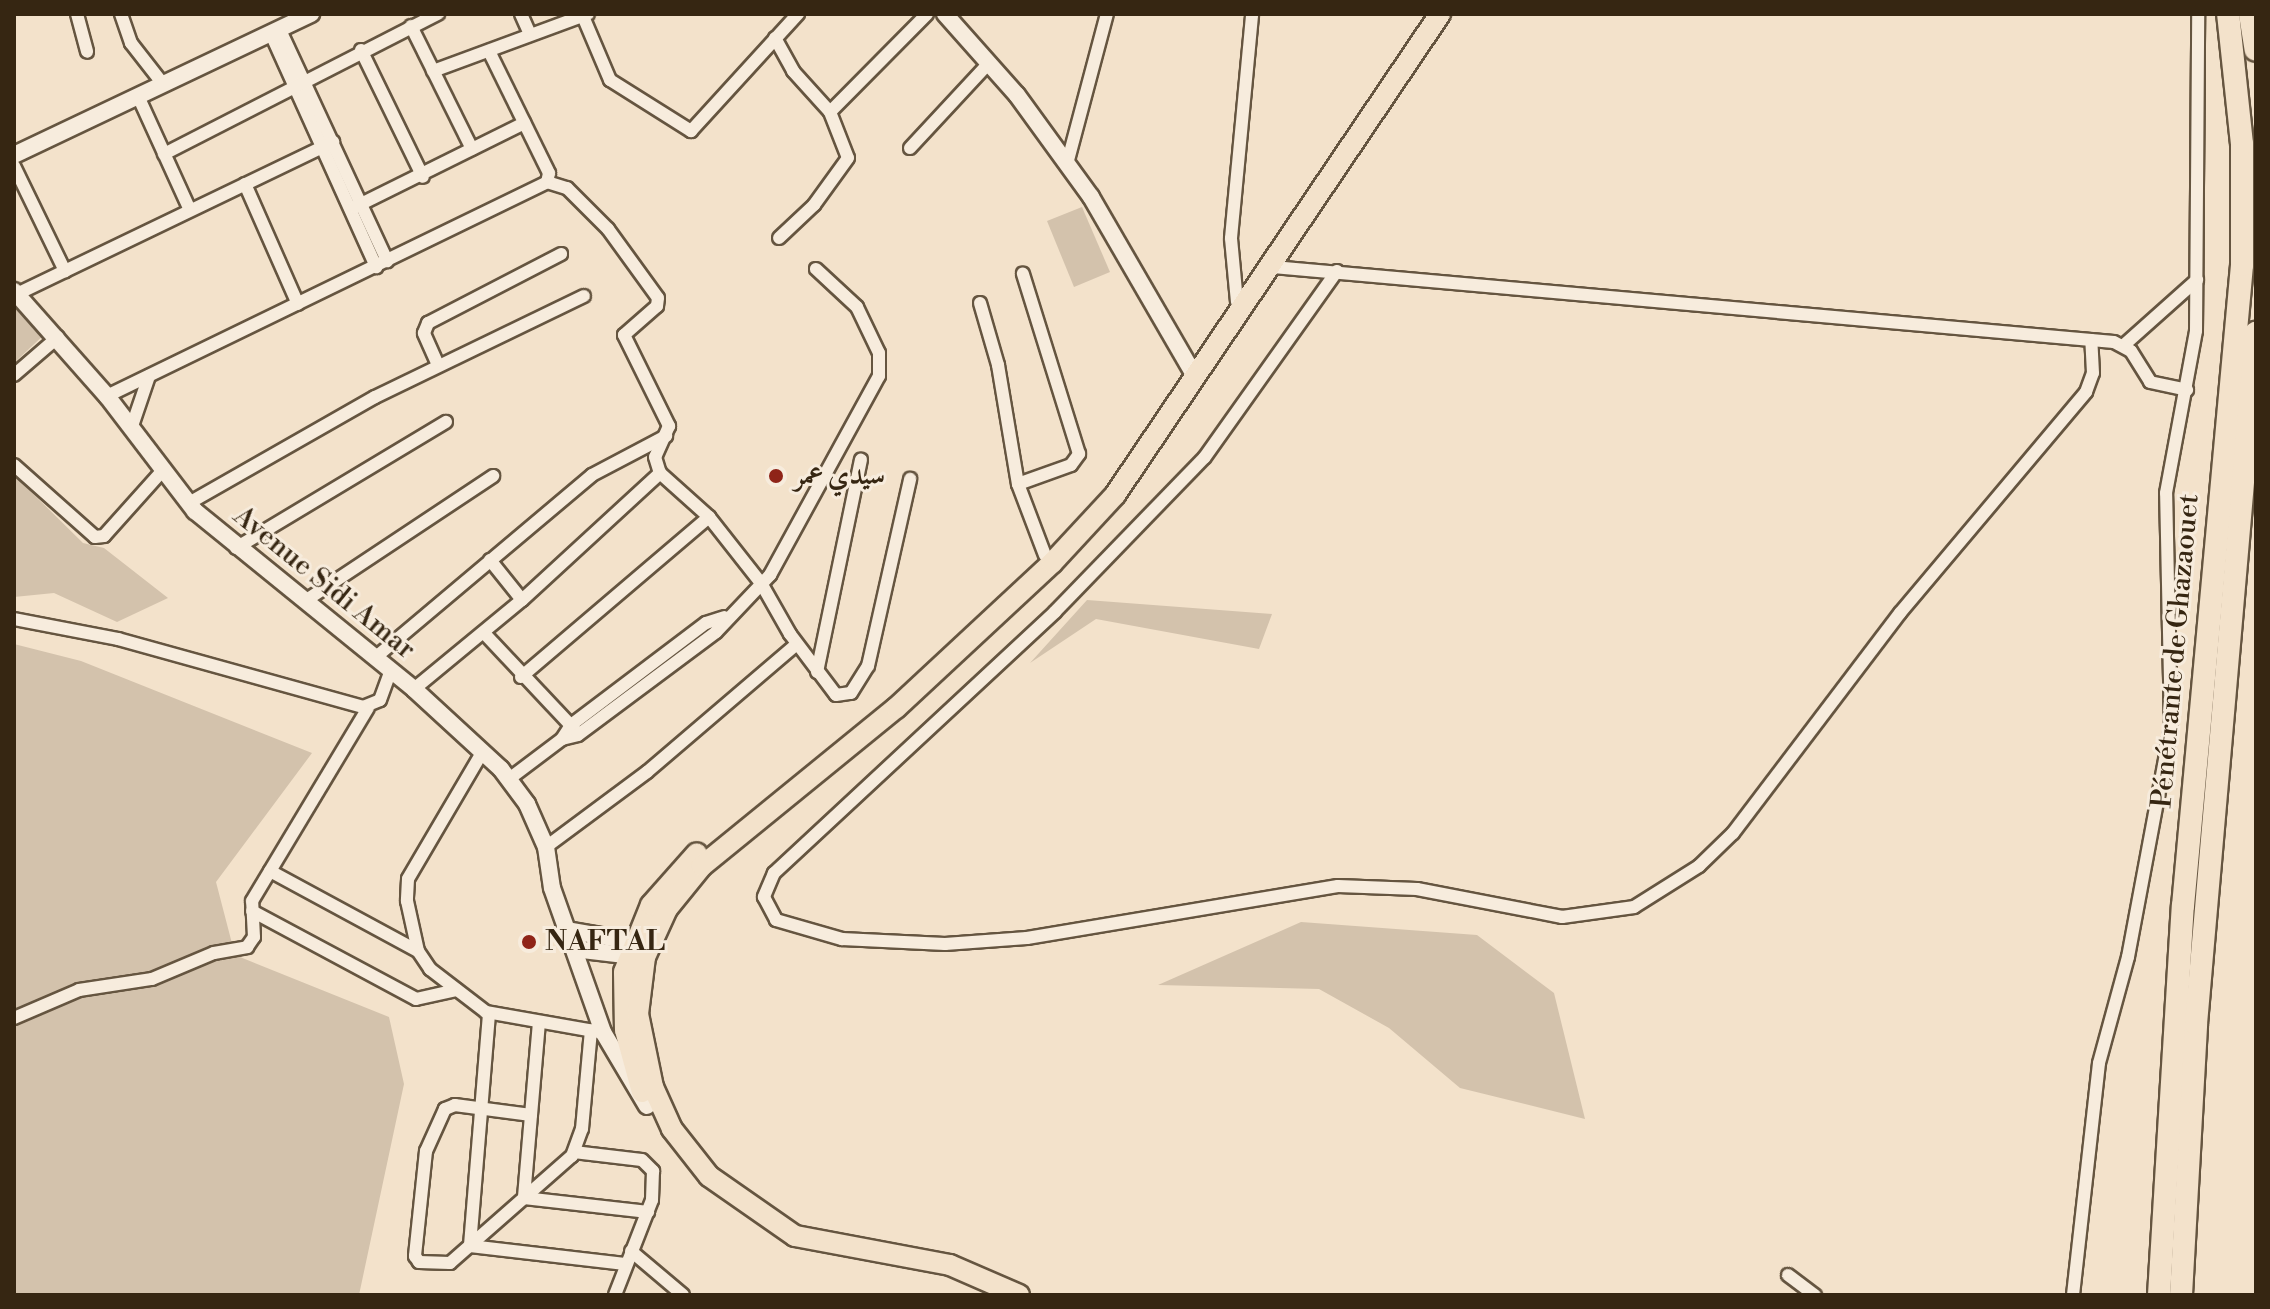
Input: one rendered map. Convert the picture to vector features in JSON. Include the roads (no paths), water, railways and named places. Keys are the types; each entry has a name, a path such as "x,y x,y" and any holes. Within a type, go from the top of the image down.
{"highway":[{"name":"Pénétrante de Ghazaouet","path":"2181,1295 2243,225 2240,104 2228,14"},
{"path":"2250,14 2256,50"},
{"name":"Pénétrante de Ghazaouet","path":"2159,1295 2183,906 2228,519 2256,333"}],"main road":[{"path":"783,1229 709,1176 665,1116 639,1029 640,950 651,905 691,858 889,701 1045,555 1109,486 1192,371 1428,14"},
{"path":"1019,1295 950,1265 828,1246 754,1218 704,1182 672,1147 647,1106 625,1030 623,987 640,950 667,909 702,866 896,708 1095,519 1151,447 1440,14"}],"street":[{"path":"77,14 87,52"},
{"path":"121,14 131,43 163,84"},
{"path":"14,155 311,14"},
{"path":"164,154 361,50 438,14"},
{"path":"521,14 530,34"},
{"path":"433,71 584,15 610,80 685,131 696,128 798,14"},
{"path":"830,112 927,14"},
{"path":"945,14 989,63 1067,164 1192,371"},
{"path":"1067,164 1107,14"},
{"path":"1237,302 1231,238 1252,14"},
{"path":"2073,1295 2099,1063 2128,957 2171,727 2166,493 2195,345 2198,14"},
{"path":"411,26 472,149"},
{"path":"276,32 381,264"},
{"path":"775,38 793,71 830,112 848,165 779,238"},
{"path":"361,50 423,177"},
{"path":"489,51 549,173 547,182"},
{"path":"910,148 989,63"},
{"path":"138,96 190,210"},
{"path":"354,208 423,177 524,123"},
{"path":"16,292 326,145"},
{"path":"14,166 65,271"},
{"path":"107,396 547,182 567,188 608,229 658,298 657,306 624,335 669,426 655,457 660,473 709,517 761,583 817,672 843,697 857,688 868,666 910,479"},
{"path":"245,184 298,304"},
{"path":"438,365 426,325 561,254"},
{"path":"1273,267 2091,340 2124,345 2150,382 2187,390"},
{"path":"509,779 716,632 724,617 761,583 879,376 879,353 857,307 816,269"},
{"path":"1337,271 1204,458 1055,612 774,873 764,897 776,920 842,939 945,944 1042,936 1338,886 1417,889 1562,917 1634,907 1699,866 1733,833 1900,613 2086,392 2093,373 2091,340"},
{"path":"1018,484 1071,465 1079,454 1023,274"},
{"path":"2124,345 2197,280"},
{"name":"Avenue Sidi Amar","path":"16,292 132,426 189,503 236,548 414,689 483,751 509,779 546,847 566,930 597,1031 647,1106"},
{"path":"189,503 438,365 584,296"},
{"path":"980,303 998,365 1018,484 1045,555"},
{"path":"14,375 58,337"},
{"path":"1180,349 1204,353"},
{"path":"132,426 149,376"},
{"path":"236,548 446,422"},
{"path":"376,657 592,475 666,436"},
{"path":"817,672 861,459"},
{"path":"14,465 95,537 104,536 163,470"},
{"path":"414,689 522,600 660,473"},
{"path":"305,601 493,476"},
{"path":"521,677 709,517"},
{"path":"490,560 522,600"},
{"path":"14,619 118,639 368,708"},
{"path":"484,633 521,677 575,730"},
{"path":"546,847 647,772 797,644"},
{"path":"14,1018 79,990 152,979 214,953 247,947 254,937 252,911 270,871 368,708 380,700 391,670"},
{"path":"483,751 408,879 407,901 418,951 430,969 489,1014 597,1031 582,1129 574,1152 470,1246 441,1266 422,1264 415,1256 429,1141 448,1106 531,1115"},
{"path":"270,871 418,951"},
{"path":"252,911 416,999 457,990"},
{"path":"566,930 640,950"},
{"path":"574,949 640,950"},
{"path":"470,1246 489,1014"},
{"path":"524,1198 539,1022"},
{"path":"574,1152 649,1164 655,1183 648,1212 615,1295"},
{"path":"524,1198 648,1212"},
{"path":"470,1246 625,1264"},
{"path":"631,1251 683,1295"},
{"path":"1788,1275 1815,1295"}],"place":[{"name":"سيدي عمر","path":"776,476"},
{"name":"NAFTAL","path":"529,942"}]}
